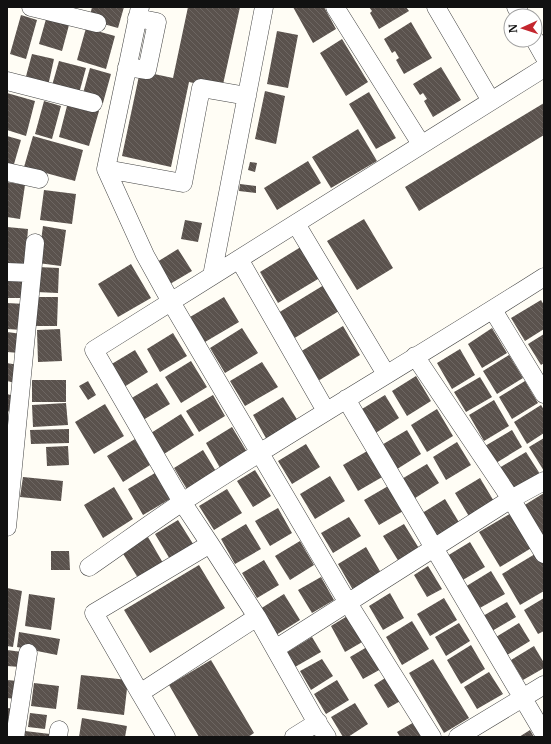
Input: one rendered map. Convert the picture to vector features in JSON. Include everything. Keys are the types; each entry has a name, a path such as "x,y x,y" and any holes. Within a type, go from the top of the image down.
{"street":[{"path":"31,7 97,23"},
{"path":"212,276 264,7"},
{"path":"335,7 422,144"},
{"path":"436,7 491,101"},
{"path":"139,12 106,169 145,255 171,302 348,603 432,737"},
{"path":"294,737 322,730 256,617 182,502 94,350 544,68"},
{"path":"7,81 93,103"},
{"path":"106,169 183,182 200,88 247,96"},
{"path":"7,172 39,179"},
{"path":"296,224 386,374"},
{"path":"7,527 35,243"},
{"path":"239,259 326,411"},
{"path":"7,272 32,273"},
{"path":"89,567 182,502 326,411 544,277"},
{"path":"492,310 544,394"},
{"path":"415,356 511,499 544,554"},
{"path":"346,399 544,734"},
{"path":"275,649 511,499 544,481"},
{"path":"166,737 94,613 210,544"},
{"path":"140,693 256,617"},
{"path":"15,737 28,653"},
{"path":"458,737 544,685"}],"building":[{"path":"92,7 124,7 118,28 89,20"},
{"path":"188,7 240,7 222,89 189,82 171,167 122,156 140,71 173,78"},
{"path":"293,7 324,7 336,29 313,43"},
{"path":"369,7 406,7 409,11 379,29 370,13 372,11"},
{"path":"21,15 37,20 26,59 10,54"},
{"path":"46,19 69,25 62,51 39,44"},
{"path":"411,22 432,58 404,74 396,60 399,58 395,51 392,53 384,39"},
{"path":"86,28 115,36 106,69 77,60"},
{"path":"277,31 298,35 288,88 267,84"},
{"path":"342,39 368,82 346,96 320,53"},
{"path":"32,54 54,59 48,86 25,80"},
{"path":"59,61 86,68 78,97 51,89"},
{"path":"441,67 461,100 433,117 424,101 427,99 423,93 420,95 413,84"},
{"path":"90,68 111,74 103,103 82,97"},
{"path":"265,91 285,96 276,144 255,139"},
{"path":"369,92 396,138 376,149 349,104"},
{"path":"7,93 35,101 26,136 7,130"},
{"path":"44,101 61,106 52,139 35,134"},
{"path":"68,102 99,111 89,146 59,137"},
{"path":"544,103 544,135 419,211 405,187"},
{"path":"358,129 377,161 331,188 312,157"},
{"path":"7,136 21,140 12,171 7,169"},
{"path":"33,136 83,150 75,181 24,167"},
{"path":"308,161 321,183 277,210 264,188"},
{"path":"250,162 257,163 255,172 248,170"},
{"path":"7,182 25,185 20,219 7,217"},
{"path":"240,184 256,186 256,193 239,191"},
{"path":"44,190 76,194 72,224 40,220"},
{"path":"364,219 393,268 357,290 327,241"},
{"path":"185,220 202,223 198,242 181,239"},
{"path":"43,226 66,230 61,266 38,263"},
{"path":"7,227 28,229 25,267 7,266"},
{"path":"304,245 323,276 278,303 260,272"},
{"path":"178,249 192,271 170,284 157,262"},
{"path":"131,264 151,298 118,317 98,284"},
{"path":"38,267 59,268 58,293 36,292"},
{"path":"7,274 22,274 22,298 7,298"},
{"path":"324,285 339,311 293,339 278,313"},
{"path":"36,297 58,297 57,326 35,326"},
{"path":"224,297 239,322 205,342 190,317"},
{"path":"541,300 544,305 544,329 525,341 511,318"},
{"path":"7,303 25,304 23,330 7,329"},
{"path":"343,326 360,355 318,381 300,352"},
{"path":"242,328 258,353 225,373 210,348"},
{"path":"492,328 507,353 482,368 468,344"},
{"path":"60,329 62,361 38,362 37,330"},
{"path":"7,332 22,334 20,353 7,352"},
{"path":"173,333 187,356 160,372 147,349"},
{"path":"544,334 544,363 541,365 528,344"},
{"path":"460,349 475,375 452,389 437,363"},
{"path":"135,350 148,372 124,387 110,365"},
{"path":"509,355 523,378 497,394 483,371"},
{"path":"191,361 207,387 181,403 165,377"},
{"path":"262,362 278,387 245,406 230,381"},
{"path":"7,363 18,365 15,383 7,381"},
{"path":"416,376 431,401 407,416 392,391"},
{"path":"480,377 492,397 466,412 454,392"},
{"path":"32,380 66,380 66,402 32,402"},
{"path":"88,381 96,395 88,400 79,386"},
{"path":"525,381 538,403 512,419 499,397"},
{"path":"157,383 170,404 143,420 130,399"},
{"path":"7,394 14,396 11,412 7,411"},
{"path":"213,395 225,416 199,432 186,411"},
{"path":"385,395 399,418 371,436 357,412"},
{"path":"283,397 298,421 267,440 253,415"},
{"path":"494,400 509,426 484,441 469,415"},
{"path":"66,403 68,425 33,427 32,405"},
{"path":"105,404 124,436 94,454 75,422"},
{"path":"541,405 544,410 544,433 527,444 514,422"},
{"path":"437,409 453,436 427,452 411,425"},
{"path":"181,414 194,435 164,454 151,433"},
{"path":"232,427 247,452 220,468 206,443"},
{"path":"69,429 69,443 31,444 30,430"},
{"path":"407,430 421,454 394,471 380,446"},
{"path":"512,430 522,447 496,463 485,446"},
{"path":"544,438 544,471 529,447"},
{"path":"135,439 150,465 123,482 107,456"},
{"path":"457,442 471,465 446,480 433,457"},
{"path":"306,444 320,467 292,484 278,461"},
{"path":"68,446 69,465 47,466 46,447"},
{"path":"203,450 217,473 188,491 174,468"},
{"path":"369,450 384,476 358,491 343,465"},
{"path":"526,452 540,474 512,491 499,468"},
{"path":"427,464 439,483 412,500 400,480"},
{"path":"255,470 271,496 253,507 237,481"},
{"path":"155,473 170,499 143,515 128,489"},
{"path":"330,476 345,501 315,519 300,494"},
{"path":"23,477 63,481 61,501 20,497"},
{"path":"480,478 495,503 470,518 455,493"},
{"path":"390,485 405,510 379,525 364,500"},
{"path":"114,487 133,519 103,538 84,505"},
{"path":"227,489 242,513 214,530 199,506"},
{"path":"544,493 544,539 523,506"},
{"path":"445,499 460,524 434,540 419,515"},
{"path":"278,508 292,533 270,546 255,521"},
{"path":"513,512 533,547 500,567 479,532"},
{"path":"349,517 361,536 333,553 321,533"},
{"path":"178,520 195,547 171,561 155,534"},
{"path":"246,524 261,549 235,564 221,539"},
{"path":"404,524 420,550 399,562 383,536"},
{"path":"148,537 163,563 138,578 122,552"},
{"path":"300,541 314,565 290,580 275,556"},
{"path":"470,542 485,567 461,581 447,556"},
{"path":"366,547 381,573 353,590 338,564"},
{"path":"51,551 69,551 70,570 51,570"},
{"path":"540,551 544,558 544,591 520,605 502,574"},
{"path":"264,560 279,585 257,598 242,573"},
{"path":"199,565 225,608 150,653 124,610"},
{"path":"428,566 442,589 427,597 414,575"},
{"path":"491,571 505,594 478,609 465,587"},
{"path":"321,577 334,600 312,613 298,590"},
{"path":"7,588 22,591 13,647 7,646"},
{"path":"390,593 404,618 383,630 369,606"},
{"path":"29,594 55,598 51,630 25,626"},
{"path":"284,594 300,620 276,635 260,609"},
{"path":"444,598 457,620 430,636 417,614"},
{"path":"544,598 544,631 538,634 524,610"},
{"path":"507,602 516,617 492,631 483,616"},
{"path":"349,615 364,641 345,652 331,626"},
{"path":"412,621 429,649 402,665 386,637"},
{"path":"459,623 470,641 446,656 435,637"},
{"path":"519,623 530,641 507,655 496,637"},
{"path":"19,632 60,639 57,655 17,647"},
{"path":"312,637 321,652 295,667 286,653"},
{"path":"471,645 485,669 461,684 447,660"},
{"path":"534,646 544,663 544,668 523,680 511,660"},
{"path":"367,647 381,669 363,679 350,657"},
{"path":"7,650 22,652 20,667 7,666"},
{"path":"322,659 333,676 311,690 300,671"},
{"path":"433,659 469,718 444,733 409,673"},
{"path":"211,660 254,733 248,737 199,737 169,685"},
{"path":"489,672 503,694 477,709 464,687"},
{"path":"81,675 128,680 124,715 77,709"},
{"path":"390,675 404,699 388,708 374,685"},
{"path":"7,680 18,681 16,699 7,698"},
{"path":"337,680 349,700 326,714 314,694"},
{"path":"34,683 59,686 56,709 31,706"},
{"path":"355,703 368,724 348,737 343,737 331,717"},
{"path":"7,708 15,709 14,721 7,720"},
{"path":"30,713 47,715 45,729 28,727"},
{"path":"82,718 127,726 125,737 79,737"},
{"path":"416,721 425,737 400,737 397,732"},
{"path":"530,730 534,737 519,737"},
{"path":"25,731 50,734 49,737 25,737"}]}
